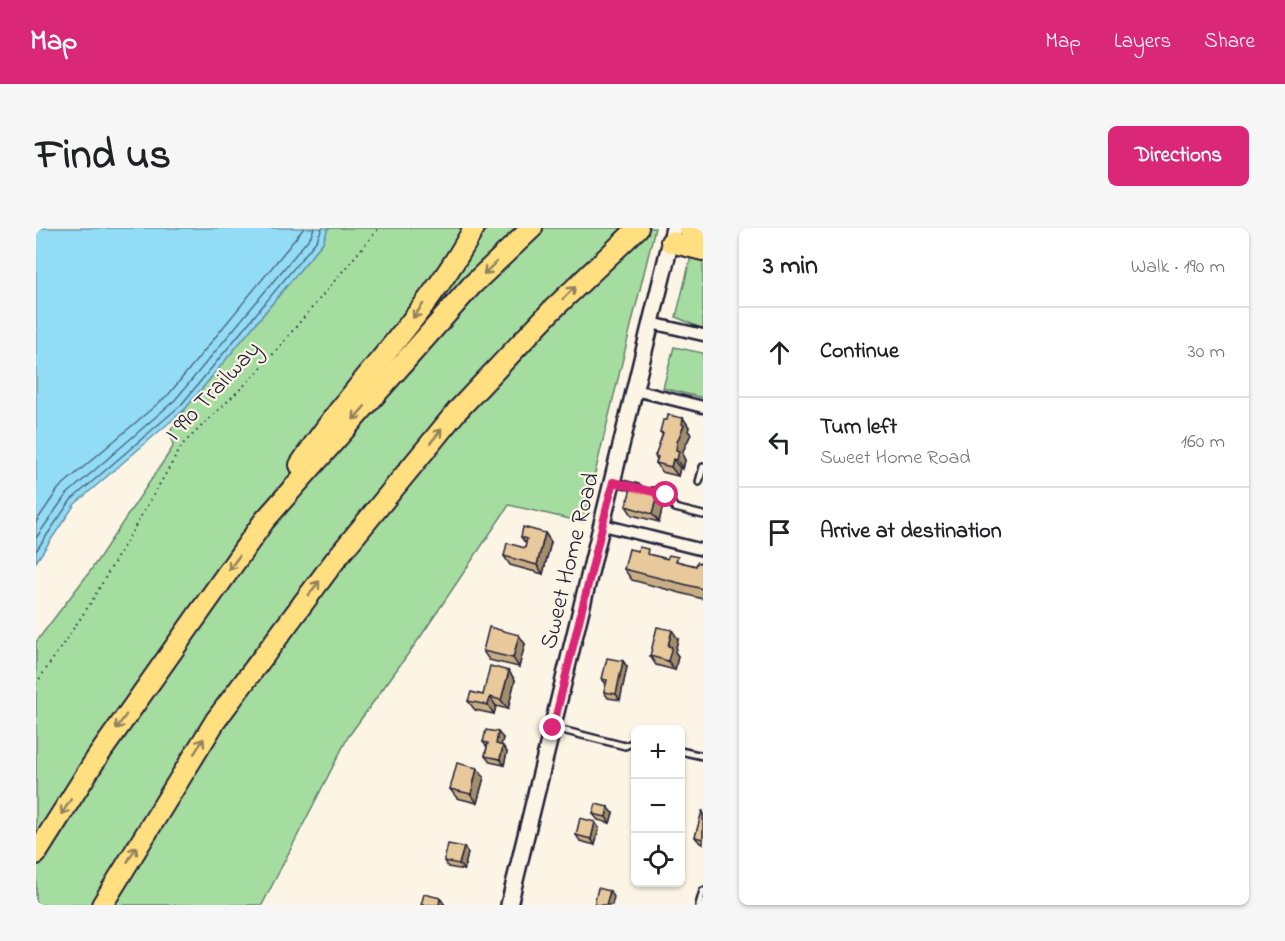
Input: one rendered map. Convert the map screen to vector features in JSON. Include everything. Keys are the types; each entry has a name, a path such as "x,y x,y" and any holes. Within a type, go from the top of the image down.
{"highway":[{"path":"36,854 102,749 264,521 317,439 417,313 474,228"},
{"path":"264,521 472,285 532,228"},
{"path":"102,905 216,720 336,559 457,411 551,311 638,228"},
{"path":"689,228 703,231"},
{"path":"672,235 703,250"}],"main road":[{"name":"Sweet Home Road","path":"508,905 603,525 672,235"}],"street":[{"path":"651,322 703,335"},
{"path":"635,390 703,407"},
{"path":"603,525 703,550"}],"lane":[{"path":"699,482 703,467"},
{"path":"613,482 666,495 675,508 703,515"},
{"path":"553,728 625,746 631,743"},
{"path":"685,751 703,756"},
{"path":"699,905 703,891"}],"path":[{"name":"I 990 Trailway","path":"36,684 90,604 183,444 258,372 379,228"}],"green space":[{"path":"328,228 655,228 583,522 509,505 421,636 348,737 262,905 36,905 36,642 91,570 173,447 171,430 185,409 323,242"},
{"path":"698,228 703,228 703,329 676,317"},
{"path":"674,347 703,353 703,398 663,388"}],"water":[{"path":"36,228 328,228 323,242 185,409 75,504 36,562"}],"building":[{"path":"668,415 683,418 682,424 684,425 677,442 676,450 679,451 677,460 673,459 671,467 656,463 658,457 655,456 663,433 660,432 663,420 667,420"},
{"path":"632,485 658,492 652,514 626,506"},
{"path":"523,527 545,533 537,565 504,556 507,543 525,548 527,539 521,537"},
{"path":"639,547 648,549 647,554 667,559 669,555 678,557 676,561 696,566 697,562 703,564 703,589 624,569 629,549 638,551"},
{"path":"489,627 519,635 513,658 483,651"},
{"path":"657,627 672,630 668,646 672,647 668,661 650,656"},
{"path":"607,658 623,661 616,694 604,692 607,680 602,679"},
{"path":"490,666 509,671 501,700 490,697 488,705 468,701 471,692 483,695"},
{"path":"486,730 498,732 496,744 503,746 500,759 485,756 488,743 483,742"},
{"path":"457,763 477,768 471,794 450,789"},
{"path":"596,804 608,807 606,817 593,814"},
{"path":"703,811 703,839 695,837"},
{"path":"580,818 595,822 591,839 576,835"},
{"path":"448,844 464,847 459,864 444,861"},
{"path":"598,888 610,891 606,905 594,905"},
{"path":"424,894 440,898 439,905 421,905"}],"route":[{"path":"553,728 613,482 666,495"}]}
